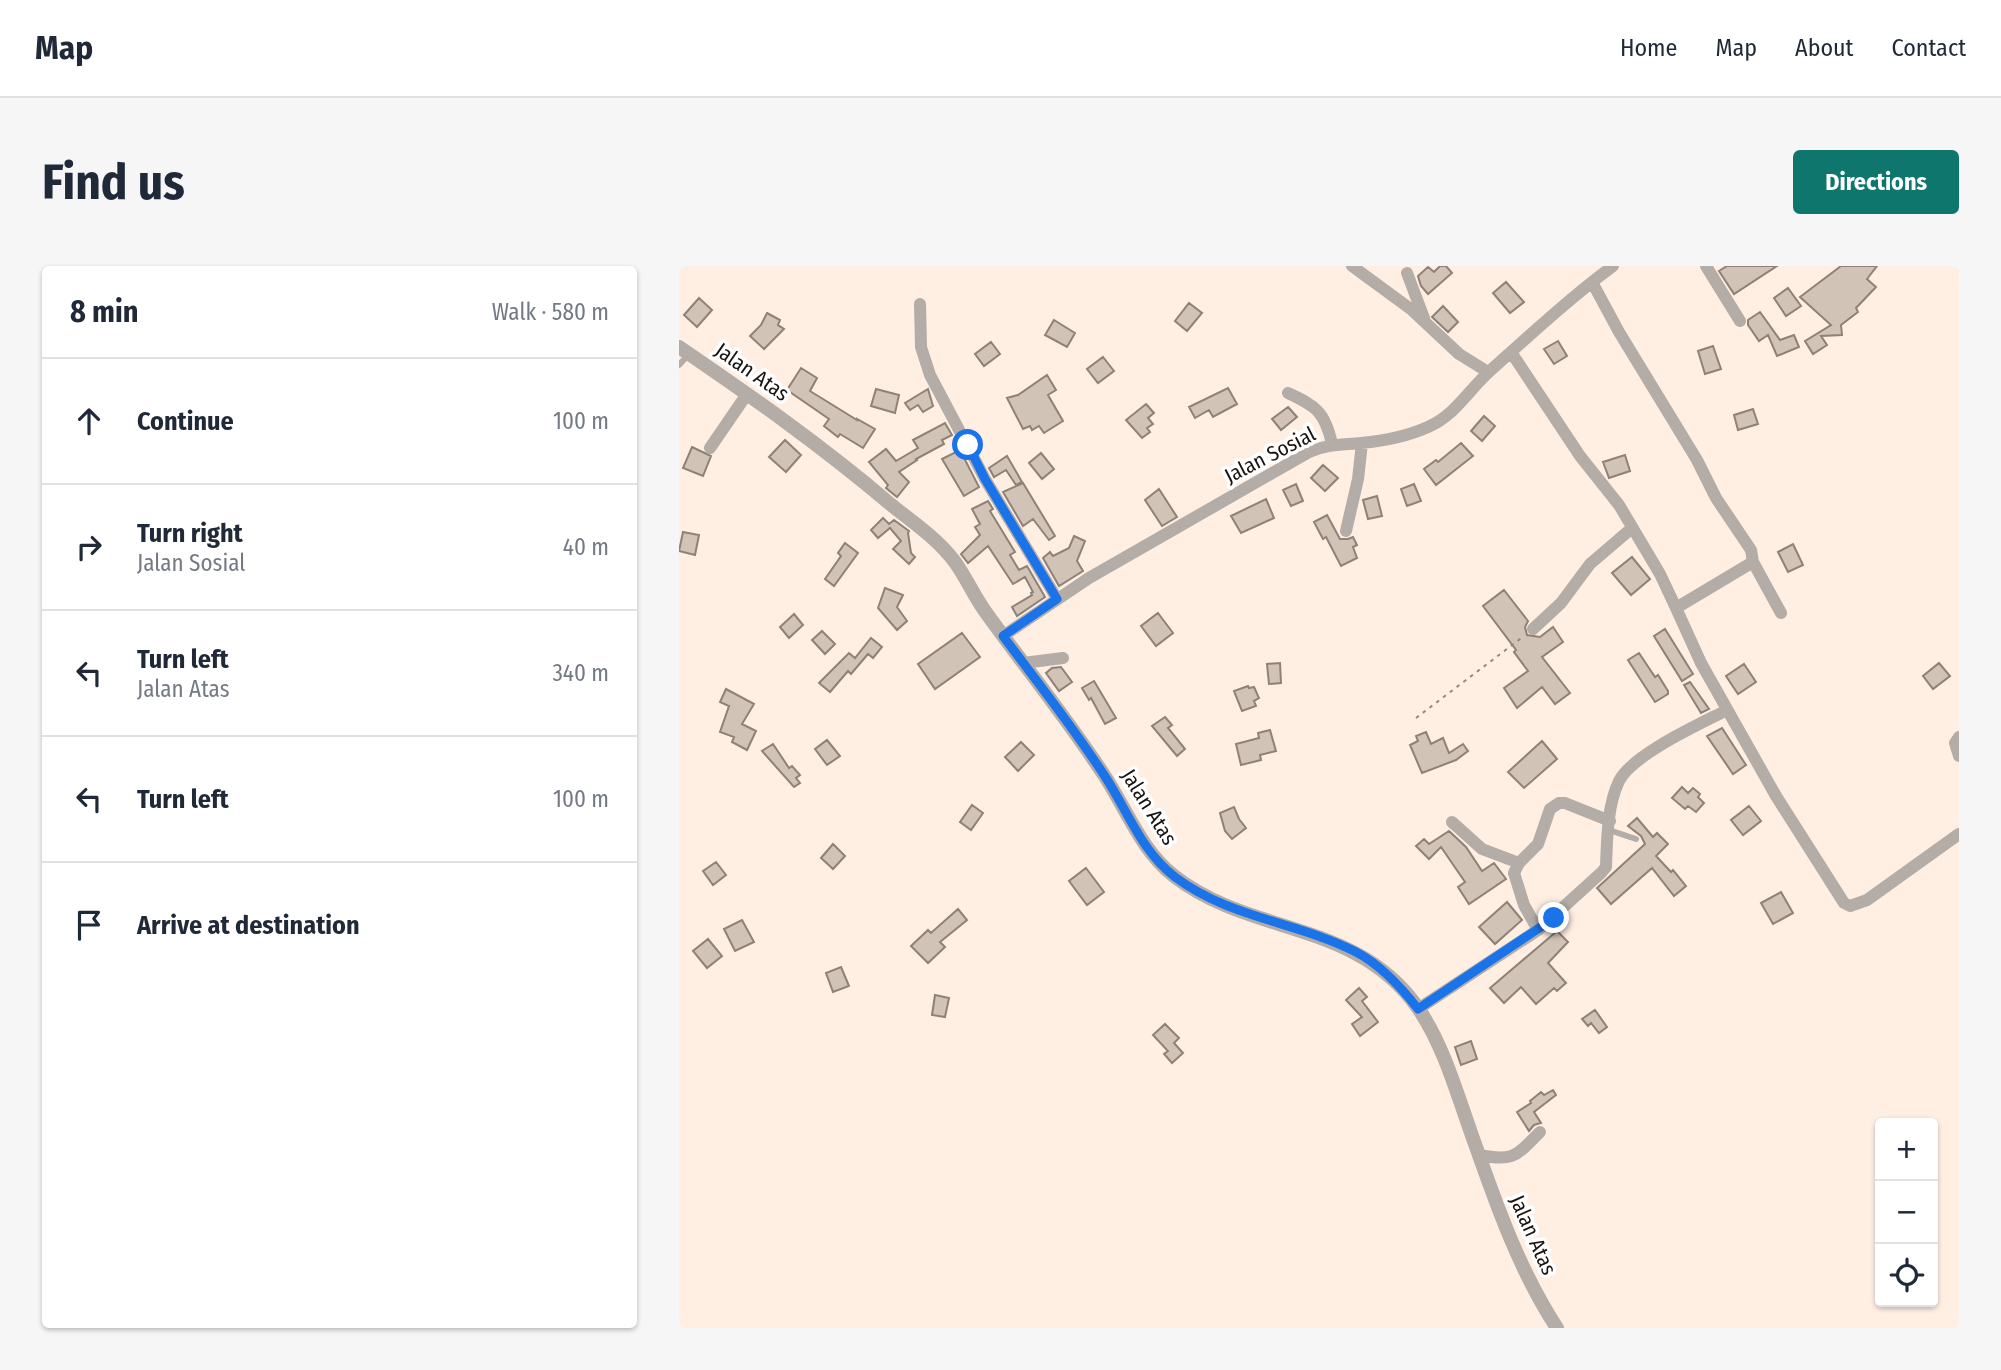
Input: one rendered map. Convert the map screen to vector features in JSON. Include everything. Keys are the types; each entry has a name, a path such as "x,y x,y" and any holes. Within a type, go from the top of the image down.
{"street":[{"path":"1352,266 1425,322 1459,354 1488,372"},
{"name":"Jalan Sosial","path":"1003,636 1057,599 1293,460 1332,444 1362,443 1400,436 1440,421 1453,412 1488,372 1613,266"},
{"path":"1706,266 1740,321"},
{"path":"1407,273 1425,322"},
{"path":"1592,282 1716,498 1751,550 1753,562 1781,613"},
{"path":"920,304 921,347 930,375 985,479 1057,599"},
{"path":"1511,352 1580,456 1619,505 1660,574 1701,663 1727,710 1839,896 1850,906 1858,905 1959,834"},
{"name":"Jalan Atas","path":"682,356 747,394 828,453 929,534 956,564 984,611 1065,718 1118,797 1143,842 1164,867 1186,885 1244,912 1355,951 1389,976 1418,1009 1445,1060 1493,1197 1531,1282 1557,1328"},
{"path":"1287,393 1310,403 1319,411 1326,422 1332,444"},
{"path":"710,448 747,394"},
{"path":"1346,531 1358,479 1362,443"},
{"path":"1533,629 1561,603 1590,564 1632,528"},
{"path":"1676,608 1753,562"},
{"path":"1023,663 1063,658"},
{"path":"1418,1009 1538,930 1570,904 1606,867 1614,794 1621,778 1668,741 1727,710"},
{"path":"1959,737 1955,743 1959,756"},
{"path":"1538,930 1529,916 1514,873 1519,863 1538,844 1546,815 1554,805 1565,803 1609,825"},
{"path":"1452,822 1482,849 1519,863"},
{"path":"1479,1155 1504,1159 1514,1156 1540,1132"}],"lane":[{"path":"1609,825 1636,839"}],"path":[{"path":"1416,718 1533,629"}],"building":[{"path":"1440,266 1446,266 1452,273 1428,294 1421,286 1418,276 1428,267 1434,272"},
{"path":"1727,266 1777,266 1734,294 1719,271"},
{"path":"1841,266 1877,266 1867,279 1876,287 1856,308 1858,312 1841,325 1842,335 1821,336 1827,345 1813,354 1805,341 1831,325 1800,297"},
{"path":"1506,282 1524,302 1510,313 1493,293"},
{"path":"1788,288 1801,306 1786,316 1774,298"},
{"path":"699,298 712,310 697,327 684,315"},
{"path":"1189,303 1202,313 1187,331 1175,321"},
{"path":"1443,306 1458,322 1448,332 1432,317"},
{"path":"1760,312 1780,340 1794,335 1799,347 1777,356 1768,335 1759,341 1748,325 1748,320"},
{"path":"767,313 780,320 778,325 784,329 764,349 750,336 761,325"},
{"path":"1054,320 1075,333 1067,347 1045,335"},
{"path":"1558,341 1567,356 1554,364 1544,349"},
{"path":"991,342 1000,354 984,366 975,354"},
{"path":"1713,346 1721,369 1705,374 1698,351"},
{"path":"1103,357 1114,371 1098,383 1087,369"},
{"path":"801,368 817,378 810,391 875,429 863,448 840,434 838,437 824,426 829,419 787,390"},
{"path":"1047,375 1056,390 1048,395 1063,421 1044,433 1039,426 1032,430 1030,426 1023,429 1007,398 1018,395"},
{"path":"1228,388 1237,404 1213,417 1209,410 1195,418 1189,407"},
{"path":"876,389 899,395 895,413 871,406"},
{"path":"928,389 933,406 923,412 918,405 910,410 905,403"},
{"path":"1146,404 1154,413 1148,418 1153,424 1147,428 1150,432 1142,438 1126,420"},
{"path":"1288,407 1297,417 1281,430 1272,419"},
{"path":"1753,409 1758,424 1738,430 1734,415"},
{"path":"1484,416 1495,426 1482,441 1471,431"},
{"path":"945,423 952,435 942,440 944,444 899,472 909,482 897,497 886,488 888,485 869,462 886,449 896,461 918,448 913,440"},
{"path":"785,440 801,455 786,472 769,457"},
{"path":"1461,443 1473,456 1436,485 1424,469 1436,460 1438,462"},
{"path":"692,447 711,456 703,476 683,468"},
{"path":"960,450 979,487 964,496 942,459"},
{"path":"1041,453 1054,469 1042,479 1029,463"},
{"path":"1625,455 1630,471 1609,478 1603,462"},
{"path":"1007,456 1022,482 1016,485 1006,470 994,477 989,468"},
{"path":"1323,465 1338,478 1325,491 1311,478"},
{"path":"1023,483 1055,536 1049,540 1033,519 1023,526 1003,492"},
{"path":"1296,484 1303,501 1291,506 1283,490"},
{"path":"1414,484 1421,501 1407,506 1401,489"},
{"path":"1159,489 1177,517 1162,526 1145,500"},
{"path":"1377,496 1382,516 1368,519 1363,500"},
{"path":"1266,499 1274,518 1241,533 1231,516"},
{"path":"988,501 993,509 990,511 1015,552 1010,555 1019,570 1027,566 1045,597 1017,616 1012,607 1033,592 1025,577 1013,584 988,546 968,563 961,554 980,535 975,527 980,524 972,509"},
{"path":"1327,515 1340,539 1353,537 1357,545 1353,547 1357,558 1341,566 1326,537 1323,539 1314,522"},
{"path":"883,518 889,524 894,520 909,531 911,553 915,557 909,564 893,549 901,541 890,528 878,538 871,530"},
{"path":"683,532 699,535 695,555 679,551"},
{"path":"1074,536 1085,541 1077,561 1083,571 1059,586 1043,558 1050,552 1053,556 1069,548"},
{"path":"845,543 858,553 834,586 825,579 841,556 838,553"},
{"path":"1793,544 1803,565 1788,572 1778,552"},
{"path":"1632,557 1650,579 1631,595 1612,573"},
{"path":"885,588 903,595 897,607 907,621 897,630 878,608"},
{"path":"1504,590 1528,621 1525,627 1527,635 1540,637 1553,627 1563,642 1542,657 1570,693 1555,704 1542,687 1517,708 1504,688 1528,671 1483,606"},
{"path":"1158,613 1173,633 1156,646 1141,626"},
{"path":"794,614 803,625 789,638 780,627"},
{"path":"1665,629 1693,674 1682,681 1654,636"},
{"path":"822,631 835,644 825,654 812,640"},
{"path":"962,633 980,657 935,689 918,664"},
{"path":"871,638 882,647 873,658 868,654 851,674 848,671 830,692 819,683 849,653 855,658"},
{"path":"1639,653 1668,691 1668,694 1655,702 1628,660"},
{"path":"1280,663 1281,683 1269,684 1267,664"},
{"path":"1939,663 1950,676 1933,689 1923,676"},
{"path":"1744,664 1756,682 1738,694 1726,676"},
{"path":"1061,667 1072,682 1059,691 1046,673 1052,668"},
{"path":"1094,681 1116,718 1105,724 1091,698 1089,700 1082,688"},
{"path":"1690,682 1709,709 1701,713 1684,685"},
{"path":"1248,686 1254,687 1259,698 1254,701 1256,706 1242,711 1234,691"},
{"path":"726,689 754,704 742,724 756,731 747,750 732,742 734,737 720,732 729,706 720,702"},
{"path":"1165,717 1172,725 1168,728 1185,749 1177,756 1152,726"},
{"path":"1722,728 1746,765 1733,774 1707,736"},
{"path":"1270,730 1276,751 1260,755 1261,760 1241,765 1236,744 1259,738 1258,733"},
{"path":"1426,732 1431,744 1443,738 1449,753 1463,744 1468,751 1456,760 1422,773 1410,745 1418,741 1416,736"},
{"path":"827,740 840,756 827,765 815,749"},
{"path":"1542,741 1557,759 1524,788 1508,772"},
{"path":"1021,742 1034,755 1018,771 1005,757"},
{"path":"773,744 789,768 792,766 800,775 796,778 800,783 794,787 762,751"},
{"path":"1682,787 1688,793 1693,788 1700,794 1698,797 1704,803 1696,812 1688,806 1685,809 1672,798"},
{"path":"972,805 983,813 971,830 960,822"},
{"path":"1749,806 1761,821 1743,835 1731,820"},
{"path":"1234,807 1246,828 1232,839 1225,831 1220,813"},
{"path":"1637,818 1653,837 1657,833 1668,844 1656,856 1671,872 1673,870 1686,886 1674,896 1652,868 1611,904 1597,888 1645,844 1641,836 1628,826"},
{"path":"1449,831 1466,847 1482,871 1494,863 1506,879 1469,904 1458,887 1465,882 1441,847 1429,859 1416,846 1424,839 1429,844"},
{"path":"833,844 845,856 833,869 821,858"},
{"path":"716,862 726,875 713,885 703,871"},
{"path":"1086,868 1104,892 1087,905 1069,881"},
{"path":"1781,892 1793,913 1773,924 1761,903"},
{"path":"1507,902 1522,920 1495,944 1479,927"},
{"path":"958,909 967,920 940,942 945,947 928,963 911,946 928,930 931,933"},
{"path":"742,920 754,942 735,951 724,929"},
{"path":"1557,931 1568,942 1548,963 1566,983 1557,991 1554,988 1536,1004 1521,987 1504,1003 1490,988"},
{"path":"708,939 722,956 707,968 693,951"},
{"path":"841,967 849,986 833,992 826,973"},
{"path":"1359,988 1367,997 1362,1001 1378,1022 1360,1036 1352,1024 1362,1017 1346,1000"},
{"path":"935,995 949,998 945,1017 932,1015"},
{"path":"1595,1010 1607,1027 1599,1033 1591,1023 1588,1026 1582,1019"},
{"path":"1165,1024 1179,1038 1174,1043 1183,1053 1172,1063 1164,1054 1168,1051 1153,1035"},
{"path":"1471,1041 1477,1059 1461,1065 1455,1047"},
{"path":"1553,1090 1556,1095 1534,1112 1541,1123 1534,1125 1529,1131 1517,1112 1541,1092 1544,1095"}],"route":[{"path":"968,445 985,479 1057,599 1003,636 1095,761 1143,842 1175,877 1203,894 1265,921 1303,931 1355,951 1389,976 1418,1009 1554,918"}]}
